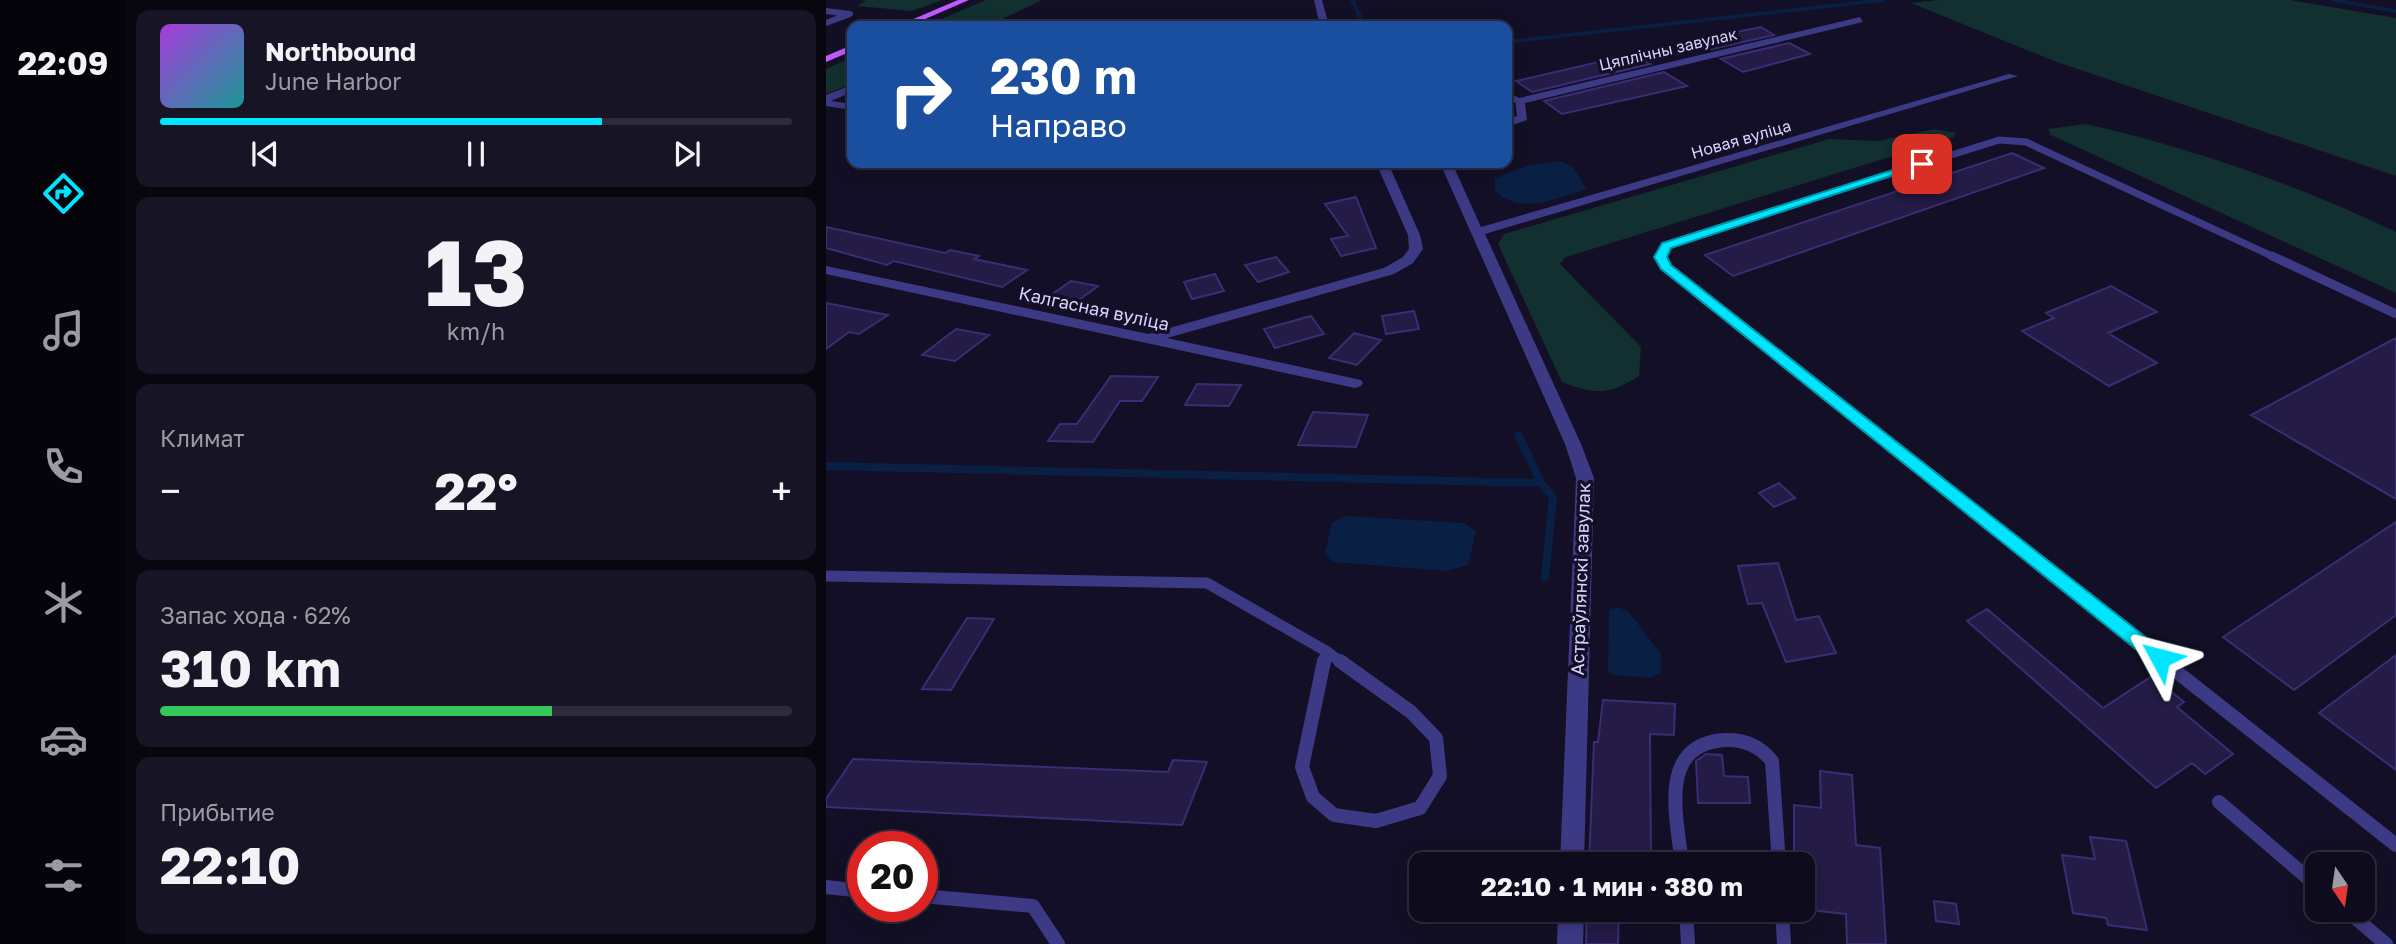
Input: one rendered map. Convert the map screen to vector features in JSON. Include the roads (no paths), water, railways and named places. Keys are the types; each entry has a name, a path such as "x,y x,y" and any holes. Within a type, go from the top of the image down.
{"main road":[{"path":"914,21 965,0"},
{"path":"826,59 847,50"}],"street":[{"path":"1318,0 1324,21"},
{"name":"Цяплічны завулак","path":"1519,101 1860,20"},
{"name":"Новая вуліца","path":"1479,232 2013,76"},
{"path":"826,101 847,90"},
{"path":"826,101 847,106"},
{"path":"1512,122 1523,118 1519,101"},
{"path":"1145,340 1389,271 1408,260 1416,249 1414,235 1384,168"},
{"name":"Астраўлянскі завулак","path":"1448,168 1573,444 1585,478 1572,852"},
{"name":"Калгасная вуліца","path":"826,270 1355,383"},
{"path":"1570,944 1571,922"}],"lane":[{"path":"826,11 850,14 826,23"},
{"path":"1512,98 1519,101"},
{"path":"2396,314 2026,142 2012,139 1999,140 1666,245 1661,257 1666,267 2396,845"},
{"path":"826,576 1207,583 1326,651 1411,712 1436,738 1440,776 1420,808 1377,821 1334,815 1313,797 1302,767 1326,651"},
{"path":"1681,852 1676,777 1681,758 1693,746 1720,740 1743,741 1763,748 1772,761 1778,852"},
{"path":"2219,802 2305,876"},
{"path":"826,887 847,889"},
{"path":"938,897 1033,906 1058,944"},
{"path":"1687,922 1688,944"},
{"path":"1783,922 1784,944"},
{"path":"2360,922 2386,944"}],"water":[{"path":"1561,161 1573,167 1587,189 1528,204 1505,198 1495,191 1495,178 1530,165"},
{"path":"1345,516 1464,523 1476,531 1468,565 1446,571 1333,562 1325,552 1332,523"},
{"path":"1617,607 1628,611 1661,654 1661,672 1652,678 1613,675 1608,671 1609,610"}],"waterway":[{"path":"1352,0 1362,21"},
{"path":"1512,41 1883,0"},
{"path":"2332,0 2396,11"},
{"path":"1519,436 1541,483"},
{"path":"826,466 1541,483"},
{"path":"1541,483 1553,497 1545,577"}]}
